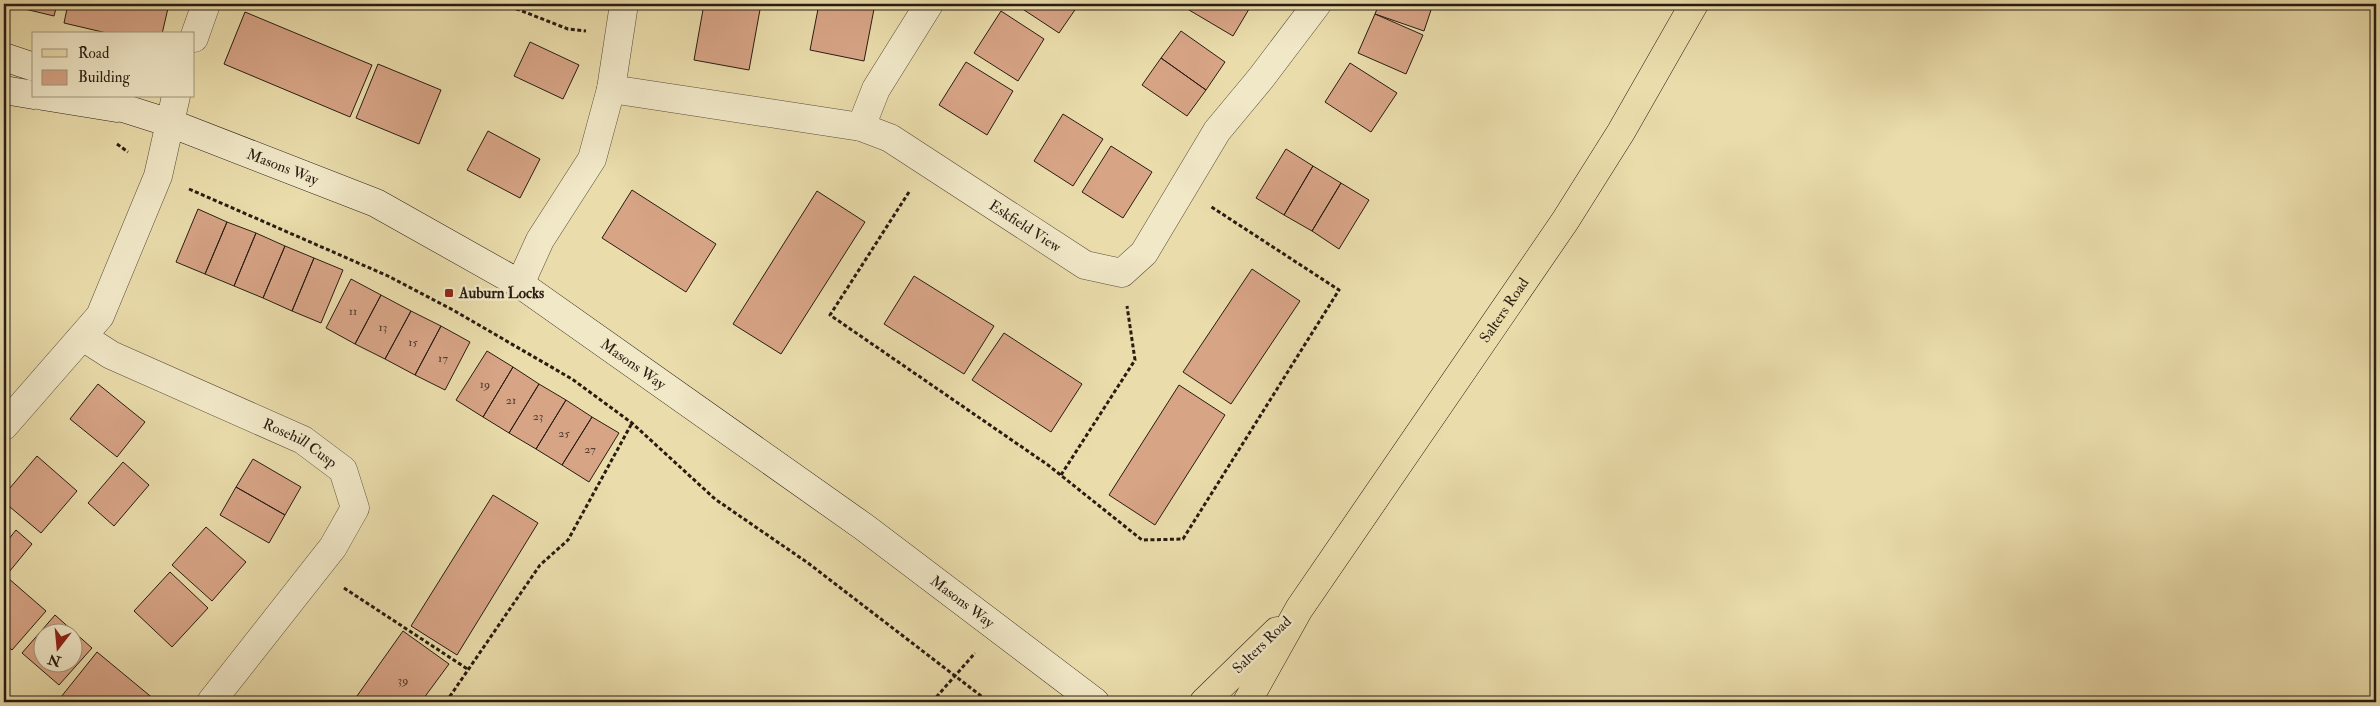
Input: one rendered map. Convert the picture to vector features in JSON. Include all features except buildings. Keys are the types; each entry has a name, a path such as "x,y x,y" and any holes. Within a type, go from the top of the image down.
{"main road":[{"name":"Salters Road","path":"1247,702 1299,609 1565,222 1621,132 1694,4"},
{"name":"Salters Road","path":"1204,702 1299,609"}],"street":[{"path":"195,35 206,4"},
{"path":"520,284 540,240 592,159 612,89 624,4"},
{"path":"861,127 876,89 929,4"},
{"path":"1122,273 1144,253 1216,131 1261,78 1317,4"},
{"path":"4,57 32,66"},
{"name":"Eskfield View","path":"612,89 861,127 890,138 1085,265 1122,273"},
{"path":"4,90 32,95"},
{"name":"Masons Way","path":"55,98 126,109"},
{"name":"Masons Way","path":"102,98 126,109 170,123 376,203 520,284 864,527 1095,702"},
{"path":"4,426 100,316 158,176 176,98"},
{"name":"Rosehill Cusp","path":"83,337 111,355 303,440 343,470 355,508 333,547 211,702"}],"path":[{"path":"504,4 568,29 619,35"},
{"path":"113,140 158,176 388,276 453,310 572,379 632,423 715,499 808,563 989,702"},
{"path":"928,162 830,315 1061,475 1142,540 1183,539 1338,290 1182,188"},
{"path":"1061,475 1135,360 1122,273"},
{"path":"446,702 540,565 568,540 632,423"},
{"path":"315,570 469,670"},
{"path":"932,702 997,628"}],"place":[{"name":"Auburn Locks","path":"449,293"}]}
